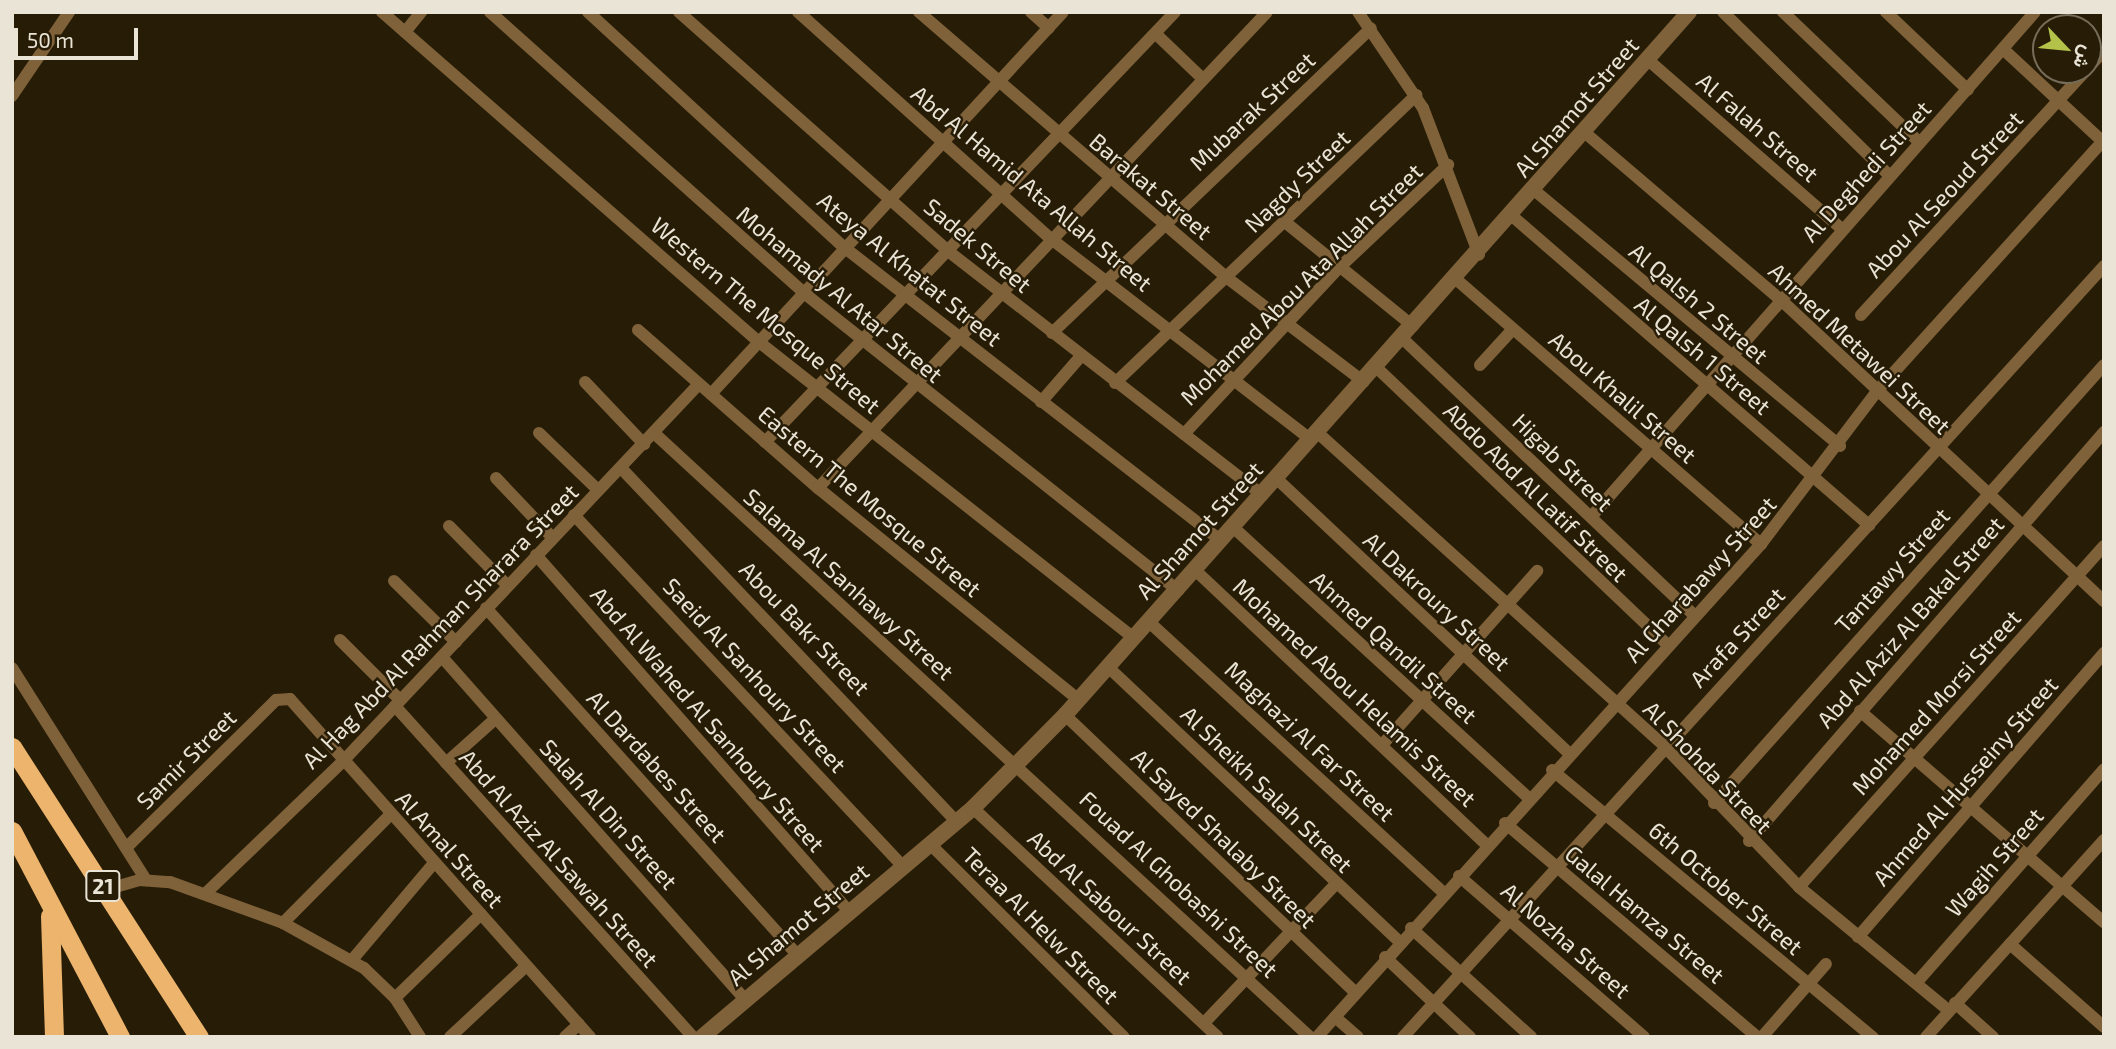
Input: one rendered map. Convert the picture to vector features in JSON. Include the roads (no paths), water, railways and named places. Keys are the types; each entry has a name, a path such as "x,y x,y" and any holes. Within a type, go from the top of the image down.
{"highway":[{"name":"21","path":"12,747 196,1031"},
{"name":"21","path":"12,831 49,908 120,1037"},
{"path":"49,908 54,1037"}],"street":[{"path":"12,96 69,12"},
{"name":"Western The Mosque Street","path":"382,12 759,342 1133,637"},
{"path":"405,32 421,12"},
{"name":"Mohamady Al Atar Street","path":"490,12 804,293 913,385 1178,590"},
{"name":"Ateya Al Khatat Street","path":"588,12 845,248 1222,541"},
{"name":"Sadek Street","path":"679,12 948,251 1263,495"},
{"name":"Abd Al Hamid Ata Allah Street","path":"798,12 1050,238 1234,380 1315,436"},
{"name":"Barakat Street","path":"919,12 1163,225 1226,277 1364,382"},
{"path":"1031,12 1049,28"},
{"path":"711,394 1063,12"},
{"path":"818,488 1050,238 1267,12"},
{"path":"1358,12 1416,95 1448,165 1479,255"},
{"name":"Al Shamot Street","path":"702,1037 796,953 973,808 1018,764 1457,280 1583,131 1689,12"},
{"path":"1723,12 1889,175"},
{"path":"1783,12 1919,142"},
{"path":"1886,12 1968,90"},
{"name":"Al Deghedi Street","path":"1591,517 1708,387 1841,228 1968,90 2035,12"},
{"path":"765,442 1156,34 1173,13"},
{"name":"Mubarak Street","path":"1052,333 1107,284 1163,225 1370,28"},
{"path":"1156,34 1203,79"},
{"path":"2004,49 2103,142"},
{"name":"Al Falah Street","path":"1647,59 1841,228"},
{"name":"Abou Al Seoud Street","path":"1861,315 2073,84"},
{"name":"Nagdy Street","path":"1115,383 1166,328 1226,277 1416,95"},
{"name":"Ahmed Metawei Street","path":"1583,131 1781,300 1986,496 2104,601"},
{"name":"Al Gharabawy Street","path":"1317,1037 1410,928 1552,770 1762,544 1840,446 1877,391 2103,142"},
{"name":"Mohamed Abou Ata Allah Street","path":"1184,433 1340,267 1448,165"},
{"name":"Al Qalsh 2 Street","path":"1534,190 1732,359 1840,446"},
{"name":"Al Qalsh 1 Street","path":"1511,215 1869,525"},
{"name":"Higab Street","path":"1285,222 1340,267 1591,517 1695,616"},
{"name":"Arafa Street","path":"1403,1037 1664,746 2104,266"},
{"name":"Abou Khalil Street","path":"1457,280 1650,450 1762,544"},
{"path":"1480,365 1513,329"},
{"name":"Eastern The Mosque Street","path":"638,330 818,488 1078,699"},
{"path":"1041,402 1081,356"},
{"name":"Tantawy Street","path":"1714,803 2104,365"},
{"name":"Abdo Abd Al Latif Street","path":"1377,368 1668,645"},
{"path":"585,382 644,444"},
{"name":"Al Hag Abd Al Rahman Sharara Street","path":"206,892 344,760 456,642 506,584 621,468 699,384"},
{"name":"Abd Al Aziz Al Bakal Street","path":"1749,841 2104,432"},
{"path":"539,433 598,490"},
{"name":"Salama Al Sanhawy Street","path":"654,433 1018,764"},
{"name":"Al Shohda Street","path":"1315,436 1664,746 1749,841 1799,887 1917,982 1993,1037"},
{"name":"Abou Bakr Street","path":"621,468 956,821"},
{"path":"496,478 552,537"},
{"name":"Al Dakroury Street","path":"1277,479 1569,753"},
{"name":"Saeid Al Sanhoury Street","path":"574,515 903,866"},
{"path":"449,526 506,584"},
{"name":"Ahmed Qandil Street","path":"1234,528 1528,797"},
{"name":"Mohamed Morsi Street","path":"1799,887 2104,546"},
{"name":"Abd Al Wahed Al Sanhoury Street","path":"536,555 848,911"},
{"name":"Mohamed Abou Helamis Street","path":"1195,570 1383,744 1487,845"},
{"path":"1383,744 1537,571"},
{"path":"394,581 456,642"},
{"name":"Al Dardabes Street","path":"486,608 796,953"},
{"name":"Maghazi Al Far Street","path":"1148,621 1443,892"},
{"name":"Abd Al Aziz Al Sawah Street","path":"340,640 397,703 446,764 693,1037"},
{"name":"Ahmed Al Husseiny Street","path":"1858,936 2104,653"},
{"name":"Salah Al Din Street","path":"442,657 744,998"},
{"name":"Al Sheikh Salah Street","path":"1107,666 1399,941"},
{"path":"12,668 146,880"},
{"name":"Samir Street","path":"126,848 275,700"},
{"name":"Al Amal Street","path":"275,700 296,703 390,815 481,914 524,967 590,1037"},
{"path":"1860,711 2104,922"},
{"name":"Al Sayed Shalaby Street","path":"1065,715 1354,992"},
{"path":"446,764 495,719"},
{"name":"Fouad Al Ghobashi Street","path":"1018,764 1248,976 1310,1037"},
{"name":"Wagih Street","path":"1917,982 2104,769"},
{"name":"6th October Street","path":"1552,770 1873,1037"},
{"name":"Abd Al Sabour Street","path":"973,808 1218,1037"},
{"path":"283,923 390,815"},
{"name":"Galal Hamza Street","path":"1505,823 1760,1037"},
{"path":"1926,1037 2103,842"},
{"name":"Teraa Al Helw Street","path":"929,843 1124,1037"},
{"path":"352,960 434,863"},
{"name":"Al Nozha Street","path":"1459,876 1644,1037"},
{"path":"105,890 146,880 206,892 283,923 352,960 395,998 420,1037"},
{"path":"1204,1023 1336,884"},
{"path":"395,998 481,914"},
{"path":"1410,928 1531,1037"},
{"path":"2010,944 2104,1027"},
{"path":"1385,957 1470,1037"},
{"path":"1760,1037 1826,964"},
{"path":"450,1037 524,967"},
{"path":"1335,1017 1358,1037"},
{"path":"565,1037 579,1024"}]}
